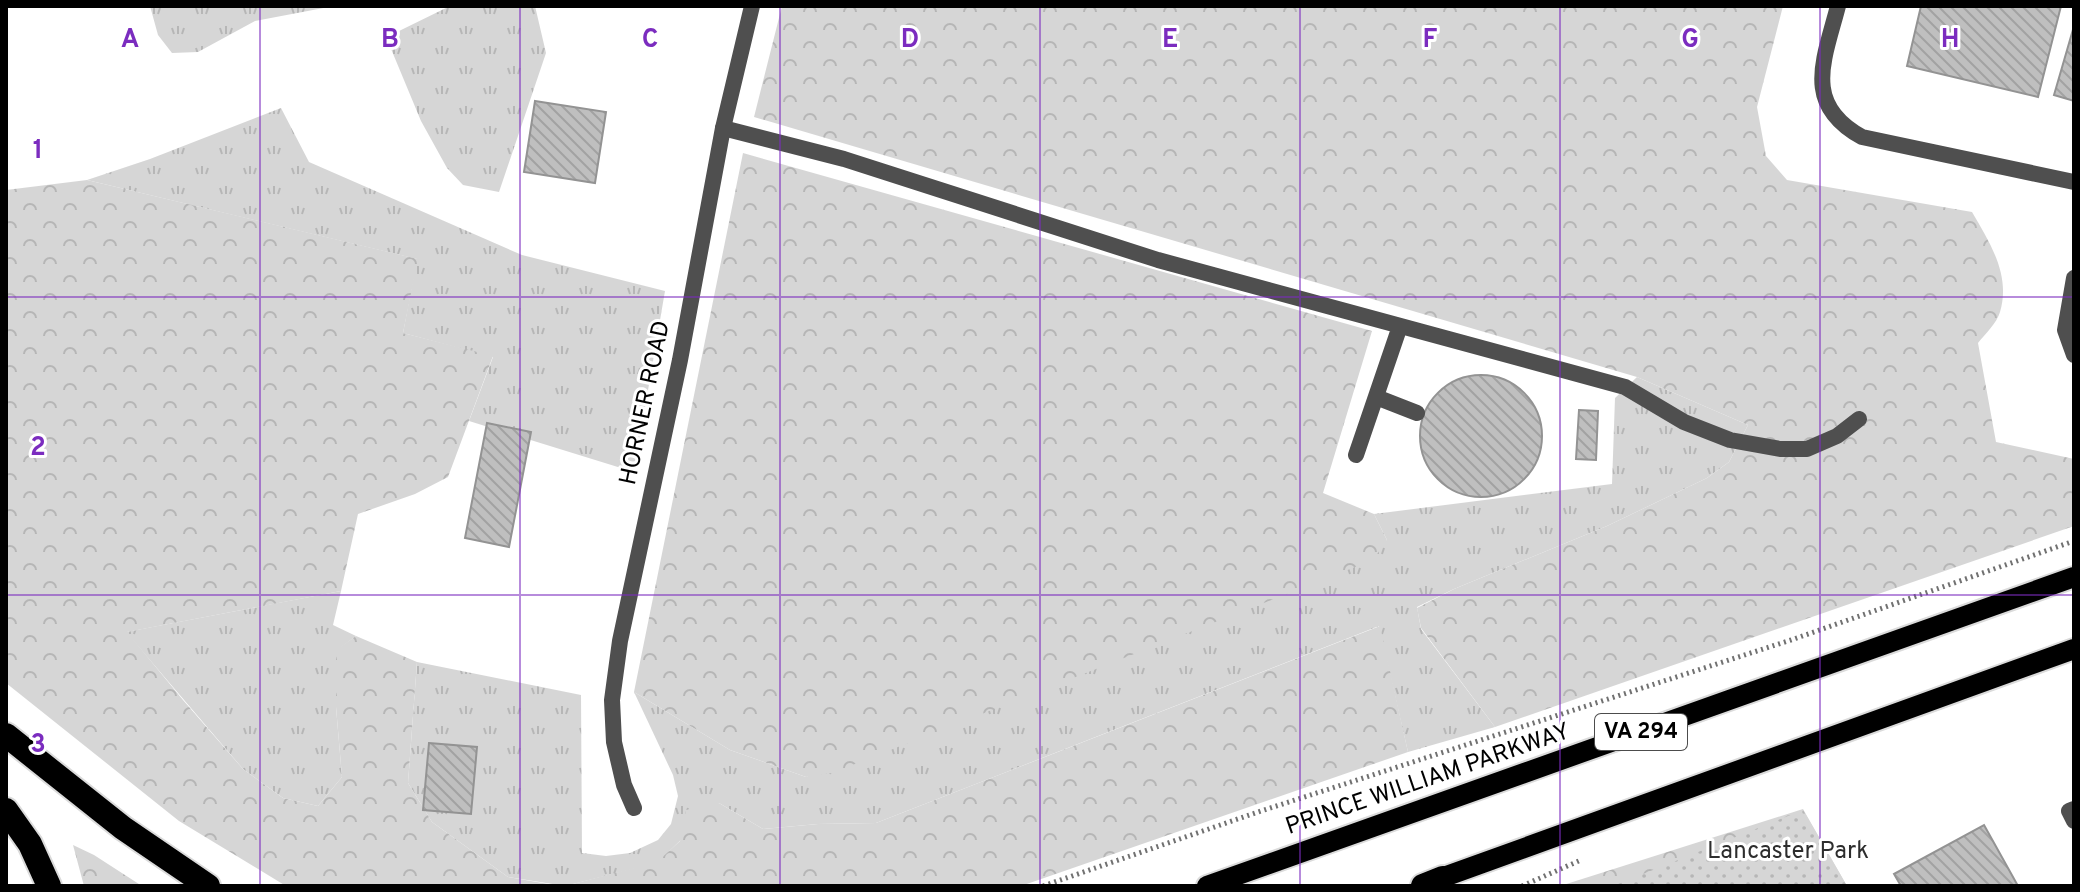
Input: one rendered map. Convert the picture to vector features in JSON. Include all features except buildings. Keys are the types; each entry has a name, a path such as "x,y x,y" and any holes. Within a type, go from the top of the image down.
{"highway":[{"path":"6,735 123,828 208,886"},
{"path":"6,810 30,844 49,886"}],"main road":[{"name":"PRINCE WILLIAM PARKWAY","path":"1207,886 2074,577"},
{"path":"1428,883 2074,649"}],"street":[{"name":"HORNER ROAD","path":"634,808 624,785 614,742 612,700 620,641 680,360 723,128 752,6"},
{"path":"1838,6 1822,68 1822,91 1831,112 1846,128 1862,137 2074,182"},
{"path":"723,128 844,159 1158,260 1625,387 1684,422 1730,440 1780,449 1807,449 1837,436 1859,419"},
{"path":"2074,278 2065,330 2074,355"},
{"path":"1356,455 1400,326"},
{"path":"1376,397 1417,413"},
{"path":"2074,809 2069,811 2074,821"}],"path":[{"path":"1043,886 1261,811 1791,640 2074,541"}],"green space":[{"path":"150,6 334,6 255,21 198,52 172,53 158,35"},
{"path":"450,6 535,6 546,53 499,192 463,185 447,168 421,121 389,44 397,32"},
{"path":"782,6 1783,6 1757,107 1766,156 1787,180 1972,212 1997,260 2003,285 1998,316 1978,343 1996,442 2074,459 2074,526 1495,727 1421,628 1417,608 1454,589 1607,526 1707,478 1729,462 1748,425 1637,377 754,117"},
{"path":"281,108 309,162 522,255 665,291 634,472 469,421 493,357 403,333 417,259 87,180"},
{"path":"743,153 1372,331 1323,493 1374,514 1387,540 1373,560 832,773 806,777 730,750 634,692"},
{"path":"87,180 418,259 403,333 493,356 448,477 415,494 358,514 341,591 127,632 243,769 283,798 318,806 342,777 336,707 336,650 356,636 417,662 408,783 432,822 508,877 560,886 286,886 179,821 6,683 6,190"},
{"path":"1637,377 1748,425 1729,462 1707,478 1607,526 1417,607 1421,629 1495,727 1408,752 1379,626 876,823 763,829 719,803 657,863 565,886 508,877 432,822 408,783 417,662 581,695 582,853 606,856 630,853 658,840 671,824 678,796 673,775 634,692 730,750 806,777 1387,540 1374,514 1612,484 1615,398"},
{"path":"341,591 333,625 356,636 336,651 336,707 342,777 318,806 283,798 243,769 126,632"},
{"path":"1380,626 1408,752 1021,886 565,886 657,862 680,841 686,810 719,803 763,829 876,823"},
{"name":"Lancaster Park","path":"1803,809 1847,886 1560,886"},
{"name":"Lancaster Park","path":"1803,810 1847,886 1613,886"},
{"path":"73,845 94,855 142,886 84,886"}]}
